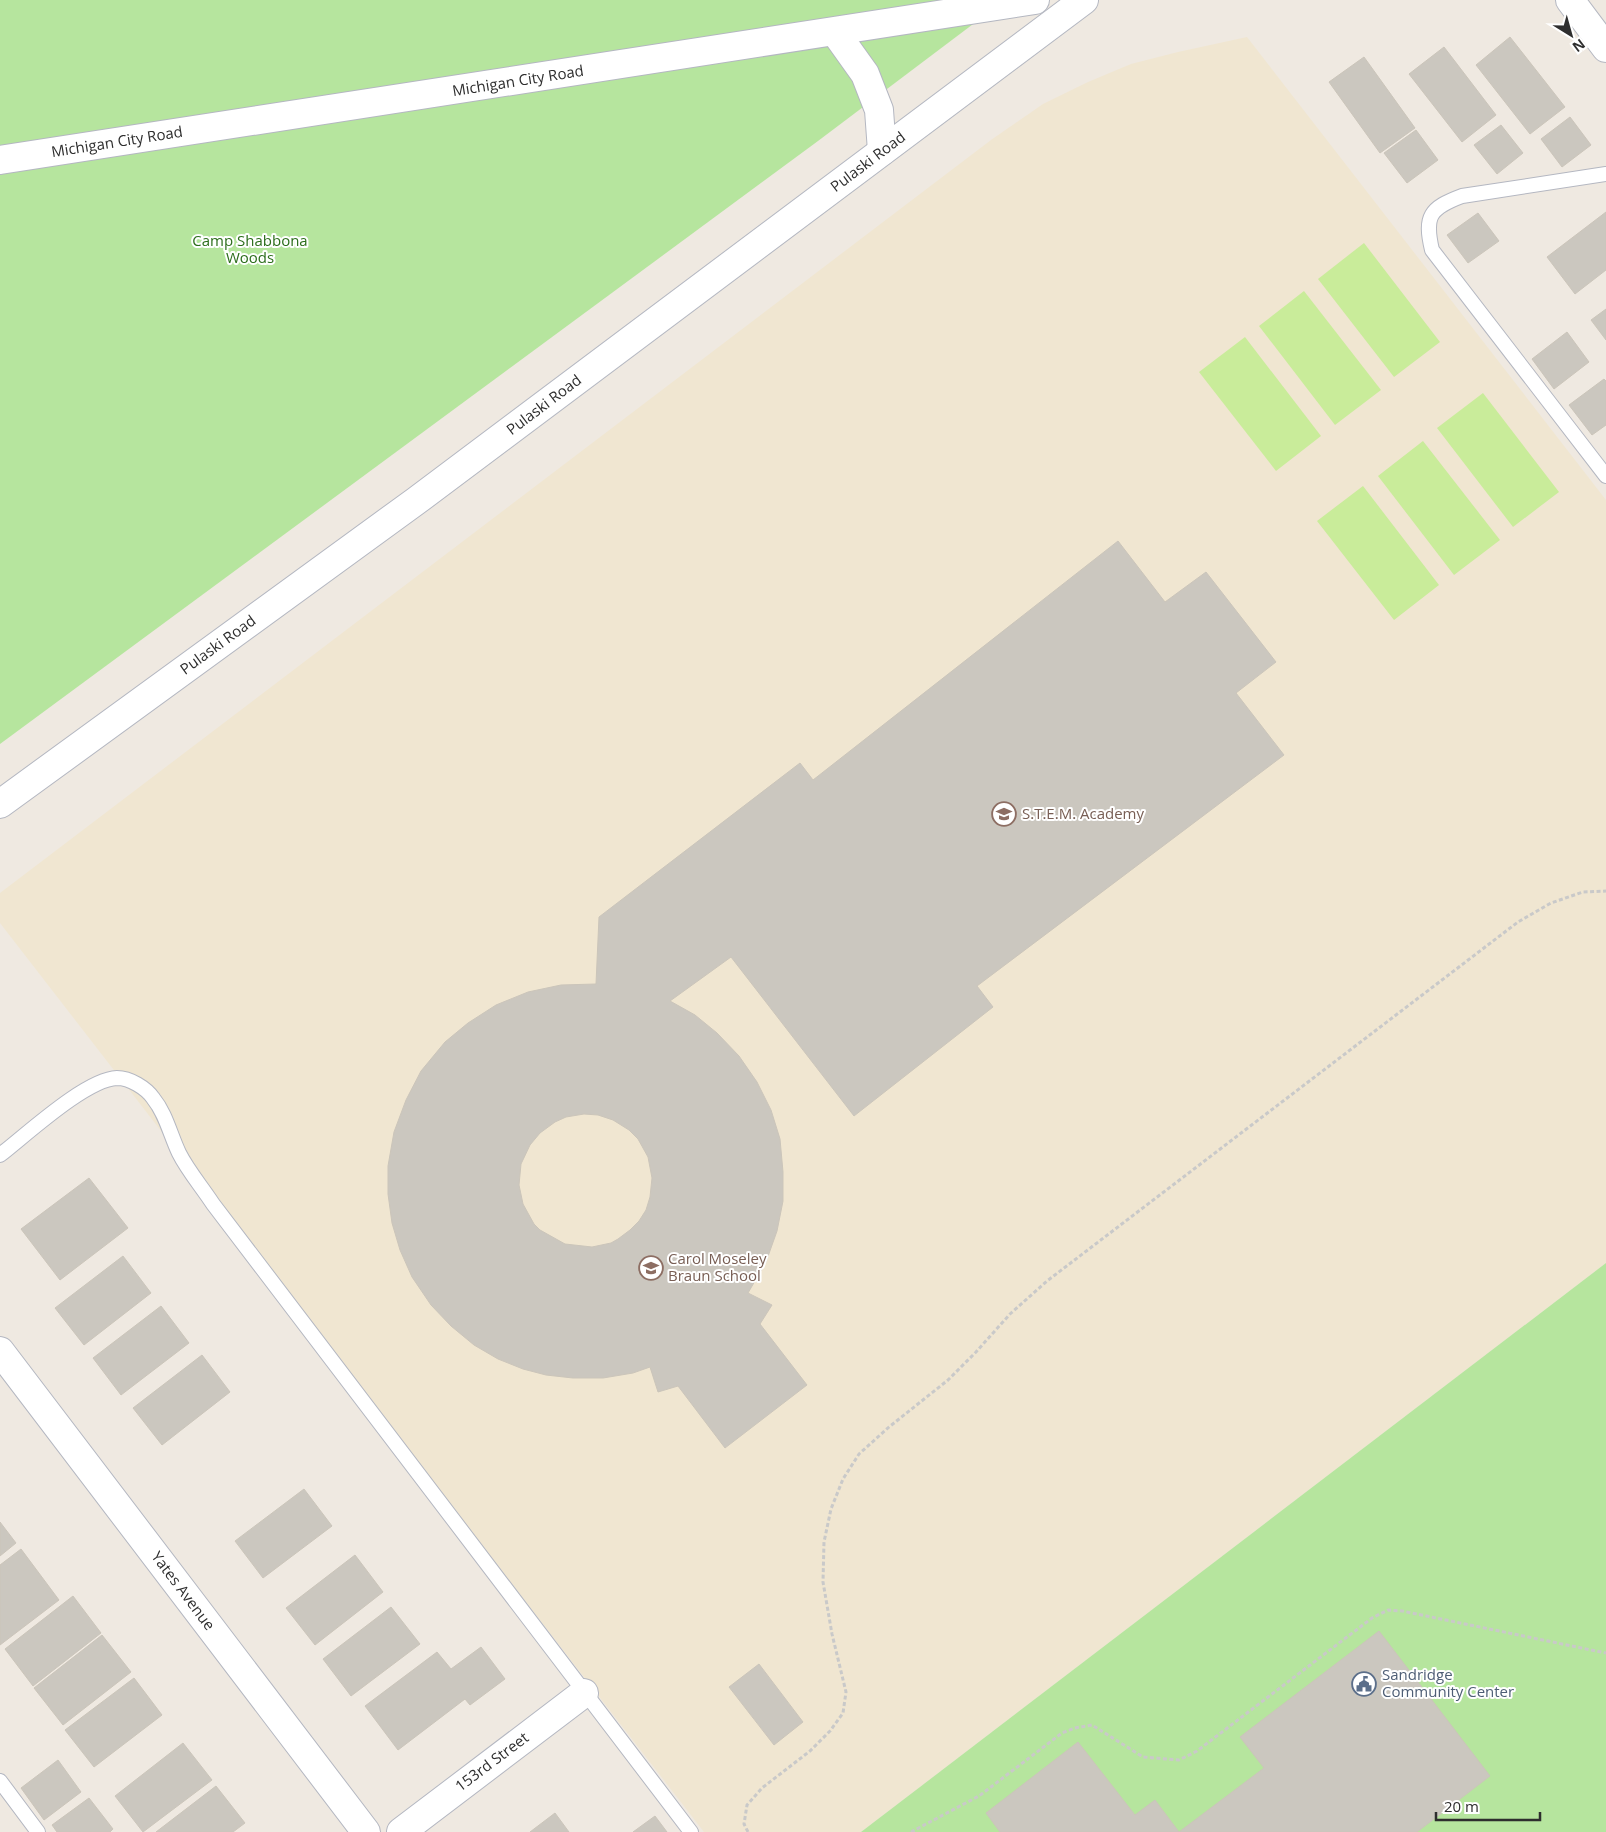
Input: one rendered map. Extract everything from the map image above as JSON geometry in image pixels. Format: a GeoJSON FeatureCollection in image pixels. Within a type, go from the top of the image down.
{"type":"FeatureCollection","features":[{"type":"Feature","properties":{"kind":"street","name":"Michigan City Road"},"geometry":{"type":"LineString","coordinates":[[0,160],[1035,0]]}},
{"type":"Feature","properties":{"kind":"street","name":"Pulaski Road"},"geometry":{"type":"LineString","coordinates":[[0,804],[416,501],[1084,0]]}},
{"type":"Feature","properties":{"kind":"street"},"geometry":{"type":"LineString","coordinates":[[1570,0],[1606,48]]}},
{"type":"Feature","properties":{"kind":"street"},"geometry":{"type":"LineString","coordinates":[[835,32],[865,74],[879,110],[882,151]]}},
{"type":"Feature","properties":{"kind":"street","name":"Yates Avenue"},"geometry":{"type":"LineString","coordinates":[[0,1351],[366,1832]]}},
{"type":"Feature","properties":{"kind":"street","name":"153rd Street"},"geometry":{"type":"LineString","coordinates":[[401,1832],[584,1693]]}},
{"type":"Feature","properties":{"kind":"lane"},"geometry":{"type":"LineString","coordinates":[[1606,174],[1462,196],[1441,204],[1429,219],[1428,232],[1432,250],[1606,476]]}},
{"type":"Feature","properties":{"kind":"lane"},"geometry":{"type":"LineString","coordinates":[[0,1154],[74,1096],[100,1082],[118,1078],[135,1083],[152,1096],[161,1110],[180,1154],[213,1204],[584,1693],[692,1832]]}},
{"type":"Feature","properties":{"kind":"lane"},"geometry":{"type":"LineString","coordinates":[[0,1781],[38,1832]]}},
{"type":"Feature","properties":{"kind":"path"},"geometry":{"type":"LineString","coordinates":[[748,1832],[744,1824],[747,1804],[762,1788],[810,1751],[830,1731],[843,1713],[846,1692],[832,1634],[823,1582],[824,1542],[831,1509],[840,1486],[859,1454],[888,1427],[948,1380],[1010,1314],[1047,1281],[1518,922],[1551,903],[1575,894],[1606,891]]}},
{"type":"Feature","properties":{"kind":"path"},"geometry":{"type":"LineString","coordinates":[[911,1832],[979,1796],[1062,1733],[1075,1728],[1092,1725],[1143,1757],[1179,1760],[1188,1756],[1372,1618],[1388,1610],[1402,1611],[1606,1653]]}},
{"type":"Feature","properties":{"kind":"shaded area"},"geometry":{"type":"Polygon","coordinates":[[[1247,37],[1606,500],[1606,1263],[861,1832],[704,1832],[0,923],[0,893],[991,140],[1043,104],[1131,64],[1247,37]]]}},
{"type":"Feature","properties":{"kind":"green space","name":"Camp Shabbona Woods"},"geometry":{"type":"Polygon","coordinates":[[[0,0],[1005,0],[818,141],[0,744],[0,0]]]}},
{"type":"Feature","properties":{"kind":"green space"},"geometry":{"type":"Polygon","coordinates":[[[1364,243],[1440,342],[1394,377],[1318,279],[1364,243]]]}},
{"type":"Feature","properties":{"kind":"green space"},"geometry":{"type":"Polygon","coordinates":[[[1304,291],[1381,390],[1335,425],[1259,326],[1304,291]]]}},
{"type":"Feature","properties":{"kind":"green space"},"geometry":{"type":"Polygon","coordinates":[[[1245,337],[1321,436],[1276,471],[1199,372],[1245,337]]]}},
{"type":"Feature","properties":{"kind":"green space"},"geometry":{"type":"Polygon","coordinates":[[[1483,393],[1559,492],[1513,527],[1437,428],[1483,393]]]}},
{"type":"Feature","properties":{"kind":"green space"},"geometry":{"type":"Polygon","coordinates":[[[1423,441],[1500,540],[1454,575],[1378,476],[1423,441]]]}},
{"type":"Feature","properties":{"kind":"green space"},"geometry":{"type":"Polygon","coordinates":[[[1363,486],[1439,585],[1394,620],[1317,521],[1363,486]]]}},
{"type":"Feature","properties":{"kind":"green space"},"geometry":{"type":"Polygon","coordinates":[[[1606,1263],[1606,1832],[861,1832],[1606,1263]]]}},
{"type":"Feature","properties":{"kind":"building"},"geometry":{"type":"Polygon","coordinates":[[[1510,37],[1565,107],[1530,134],[1476,65],[1510,37]]]}},
{"type":"Feature","properties":{"kind":"building"},"geometry":{"type":"Polygon","coordinates":[[[1444,47],[1496,115],[1462,142],[1409,74],[1444,47]]]}},
{"type":"Feature","properties":{"kind":"building"},"geometry":{"type":"Polygon","coordinates":[[[1364,57],[1415,128],[1380,153],[1329,82],[1364,57]]]}},
{"type":"Feature","properties":{"kind":"building"},"geometry":{"type":"Polygon","coordinates":[[[1570,117],[1591,145],[1562,167],[1541,139],[1570,117]]]}},
{"type":"Feature","properties":{"kind":"building"},"geometry":{"type":"Polygon","coordinates":[[[1501,125],[1523,153],[1497,174],[1474,145],[1501,125]]]}},
{"type":"Feature","properties":{"kind":"building"},"geometry":{"type":"Polygon","coordinates":[[[1416,130],[1438,160],[1407,183],[1384,153],[1416,130]]]}},
{"type":"Feature","properties":{"kind":"building"},"geometry":{"type":"Polygon","coordinates":[[[1606,212],[1606,270],[1575,294],[1547,257],[1606,212]]]}},
{"type":"Feature","properties":{"kind":"building"},"geometry":{"type":"Polygon","coordinates":[[[1478,213],[1499,241],[1468,263],[1447,235],[1478,213]]]}},
{"type":"Feature","properties":{"kind":"building"},"geometry":{"type":"Polygon","coordinates":[[[1606,309],[1606,340],[1591,320],[1606,309]]]}},
{"type":"Feature","properties":{"kind":"building"},"geometry":{"type":"Polygon","coordinates":[[[1567,332],[1589,362],[1554,389],[1532,359],[1567,332]]]}},
{"type":"Feature","properties":{"kind":"building"},"geometry":{"type":"Polygon","coordinates":[[[1604,379],[1606,381],[1606,425],[1592,435],[1569,405],[1604,379]]]}},
{"type":"Feature","properties":{"kind":"building"},"geometry":{"type":"Polygon","coordinates":[[[1118,541],[1165,602],[1206,572],[1276,662],[1236,693],[1284,755],[977,986],[993,1007],[854,1116],[731,957],[670,1001],[695,1015],[717,1033],[739,1056],[757,1082],[771,1110],[780,1139],[783,1201],[777,1231],[766,1262],[748,1293],[772,1305],[760,1324],[807,1385],[725,1448],[678,1386],[658,1392],[650,1367],[633,1373],[603,1378],[573,1378],[546,1375],[523,1369],[498,1359],[474,1345],[451,1326],[431,1305],[412,1277],[400,1250],[392,1223],[388,1194],[388,1166],[394,1132],[406,1100],[421,1071],[445,1042],[468,1023],[496,1005],[528,992],[561,985],[596,984],[599,917],[800,763],[813,780],[1118,541]],[[584,1114],[566,1117],[555,1122],[540,1133],[530,1145],[521,1164],[519,1185],[523,1204],[534,1224],[540,1230],[565,1244],[592,1247],[611,1243],[630,1230],[639,1221],[646,1210],[650,1197],[652,1178],[648,1157],[638,1139],[629,1130],[613,1120],[598,1115],[584,1114]]]}},
{"type":"Feature","properties":{"kind":"building"},"geometry":{"type":"Polygon","coordinates":[[[89,1178],[128,1228],[60,1280],[21,1229],[89,1178]]]}},
{"type":"Feature","properties":{"kind":"building"},"geometry":{"type":"Polygon","coordinates":[[[123,1256],[151,1293],[84,1345],[55,1308],[123,1256]]]}},
{"type":"Feature","properties":{"kind":"building"},"geometry":{"type":"Polygon","coordinates":[[[161,1306],[189,1343],[121,1395],[93,1358],[161,1306]]]}},
{"type":"Feature","properties":{"kind":"building"},"geometry":{"type":"Polygon","coordinates":[[[202,1355],[230,1392],[162,1445],[133,1408],[202,1355]]]}},
{"type":"Feature","properties":{"kind":"building"},"geometry":{"type":"Polygon","coordinates":[[[304,1489],[332,1526],[263,1578],[235,1541],[304,1489]]]}},
{"type":"Feature","properties":{"kind":"building"},"geometry":{"type":"Polygon","coordinates":[[[0,1522],[16,1543],[0,1556],[0,1522]]]}},
{"type":"Feature","properties":{"kind":"building"},"geometry":{"type":"Polygon","coordinates":[[[21,1549],[59,1600],[0,1645],[0,1565],[21,1549]]]}},
{"type":"Feature","properties":{"kind":"building"},"geometry":{"type":"Polygon","coordinates":[[[355,1555],[383,1592],[315,1645],[286,1608],[355,1555]]]}},
{"type":"Feature","properties":{"kind":"building"},"geometry":{"type":"Polygon","coordinates":[[[73,1596],[101,1633],[33,1686],[5,1649],[73,1596]]]}},
{"type":"Feature","properties":{"kind":"building"},"geometry":{"type":"Polygon","coordinates":[[[391,1607],[420,1644],[351,1696],[323,1659],[391,1607]]]}},
{"type":"Feature","properties":{"kind":"building","name":"Sandridge Community Center"},"geometry":{"type":"Polygon","coordinates":[[[1379,1631],[1490,1776],[1417,1832],[1179,1832],[1264,1768],[1240,1737],[1379,1631]]]}},
{"type":"Feature","properties":{"kind":"building"},"geometry":{"type":"Polygon","coordinates":[[[102,1635],[131,1672],[63,1725],[34,1688],[102,1635]]]}},
{"type":"Feature","properties":{"kind":"building"},"geometry":{"type":"Polygon","coordinates":[[[481,1647],[505,1679],[470,1705],[465,1699],[398,1750],[365,1706],[437,1652],[451,1669],[481,1647]]]}},
{"type":"Feature","properties":{"kind":"building"},"geometry":{"type":"Polygon","coordinates":[[[759,1664],[803,1722],[774,1745],[729,1687],[759,1664]]]}},
{"type":"Feature","properties":{"kind":"building"},"geometry":{"type":"Polygon","coordinates":[[[134,1678],[162,1715],[94,1767],[65,1730],[134,1678]]]}},
{"type":"Feature","properties":{"kind":"building"},"geometry":{"type":"Polygon","coordinates":[[[1078,1742],[1135,1815],[1155,1800],[1179,1832],[1000,1832],[986,1813],[1078,1742]]]}},
{"type":"Feature","properties":{"kind":"building"},"geometry":{"type":"Polygon","coordinates":[[[183,1743],[212,1780],[143,1832],[115,1796],[183,1743]]]}},
{"type":"Feature","properties":{"kind":"building"},"geometry":{"type":"Polygon","coordinates":[[[58,1760],[81,1792],[44,1820],[21,1788],[58,1760]]]}},
{"type":"Feature","properties":{"kind":"building"},"geometry":{"type":"Polygon","coordinates":[[[216,1786],[245,1823],[233,1832],[156,1832],[216,1786]]]}},
{"type":"Feature","properties":{"kind":"building"},"geometry":{"type":"Polygon","coordinates":[[[89,1798],[113,1829],[110,1832],[57,1832],[52,1825],[89,1798]]]}},
{"type":"Feature","properties":{"kind":"building"},"geometry":{"type":"Polygon","coordinates":[[[555,1813],[569,1832],[530,1832],[555,1813]]]}},
{"type":"Feature","properties":{"kind":"building"},"geometry":{"type":"Polygon","coordinates":[[[655,1816],[667,1832],[633,1832],[655,1816]]]}},
{"type":"Feature","properties":{"kind":"place","name":"S.T.E.M. Academy"},"geometry":{"type":"Point","coordinates":[1004,814]}},
{"type":"Feature","properties":{"kind":"place","name":"Carol Moseley Braun School"},"geometry":{"type":"Point","coordinates":[651,1268]}},
{"type":"Feature","properties":{"kind":"place","name":"Sandridge Community Center"},"geometry":{"type":"Point","coordinates":[1364,1684]}}]}
